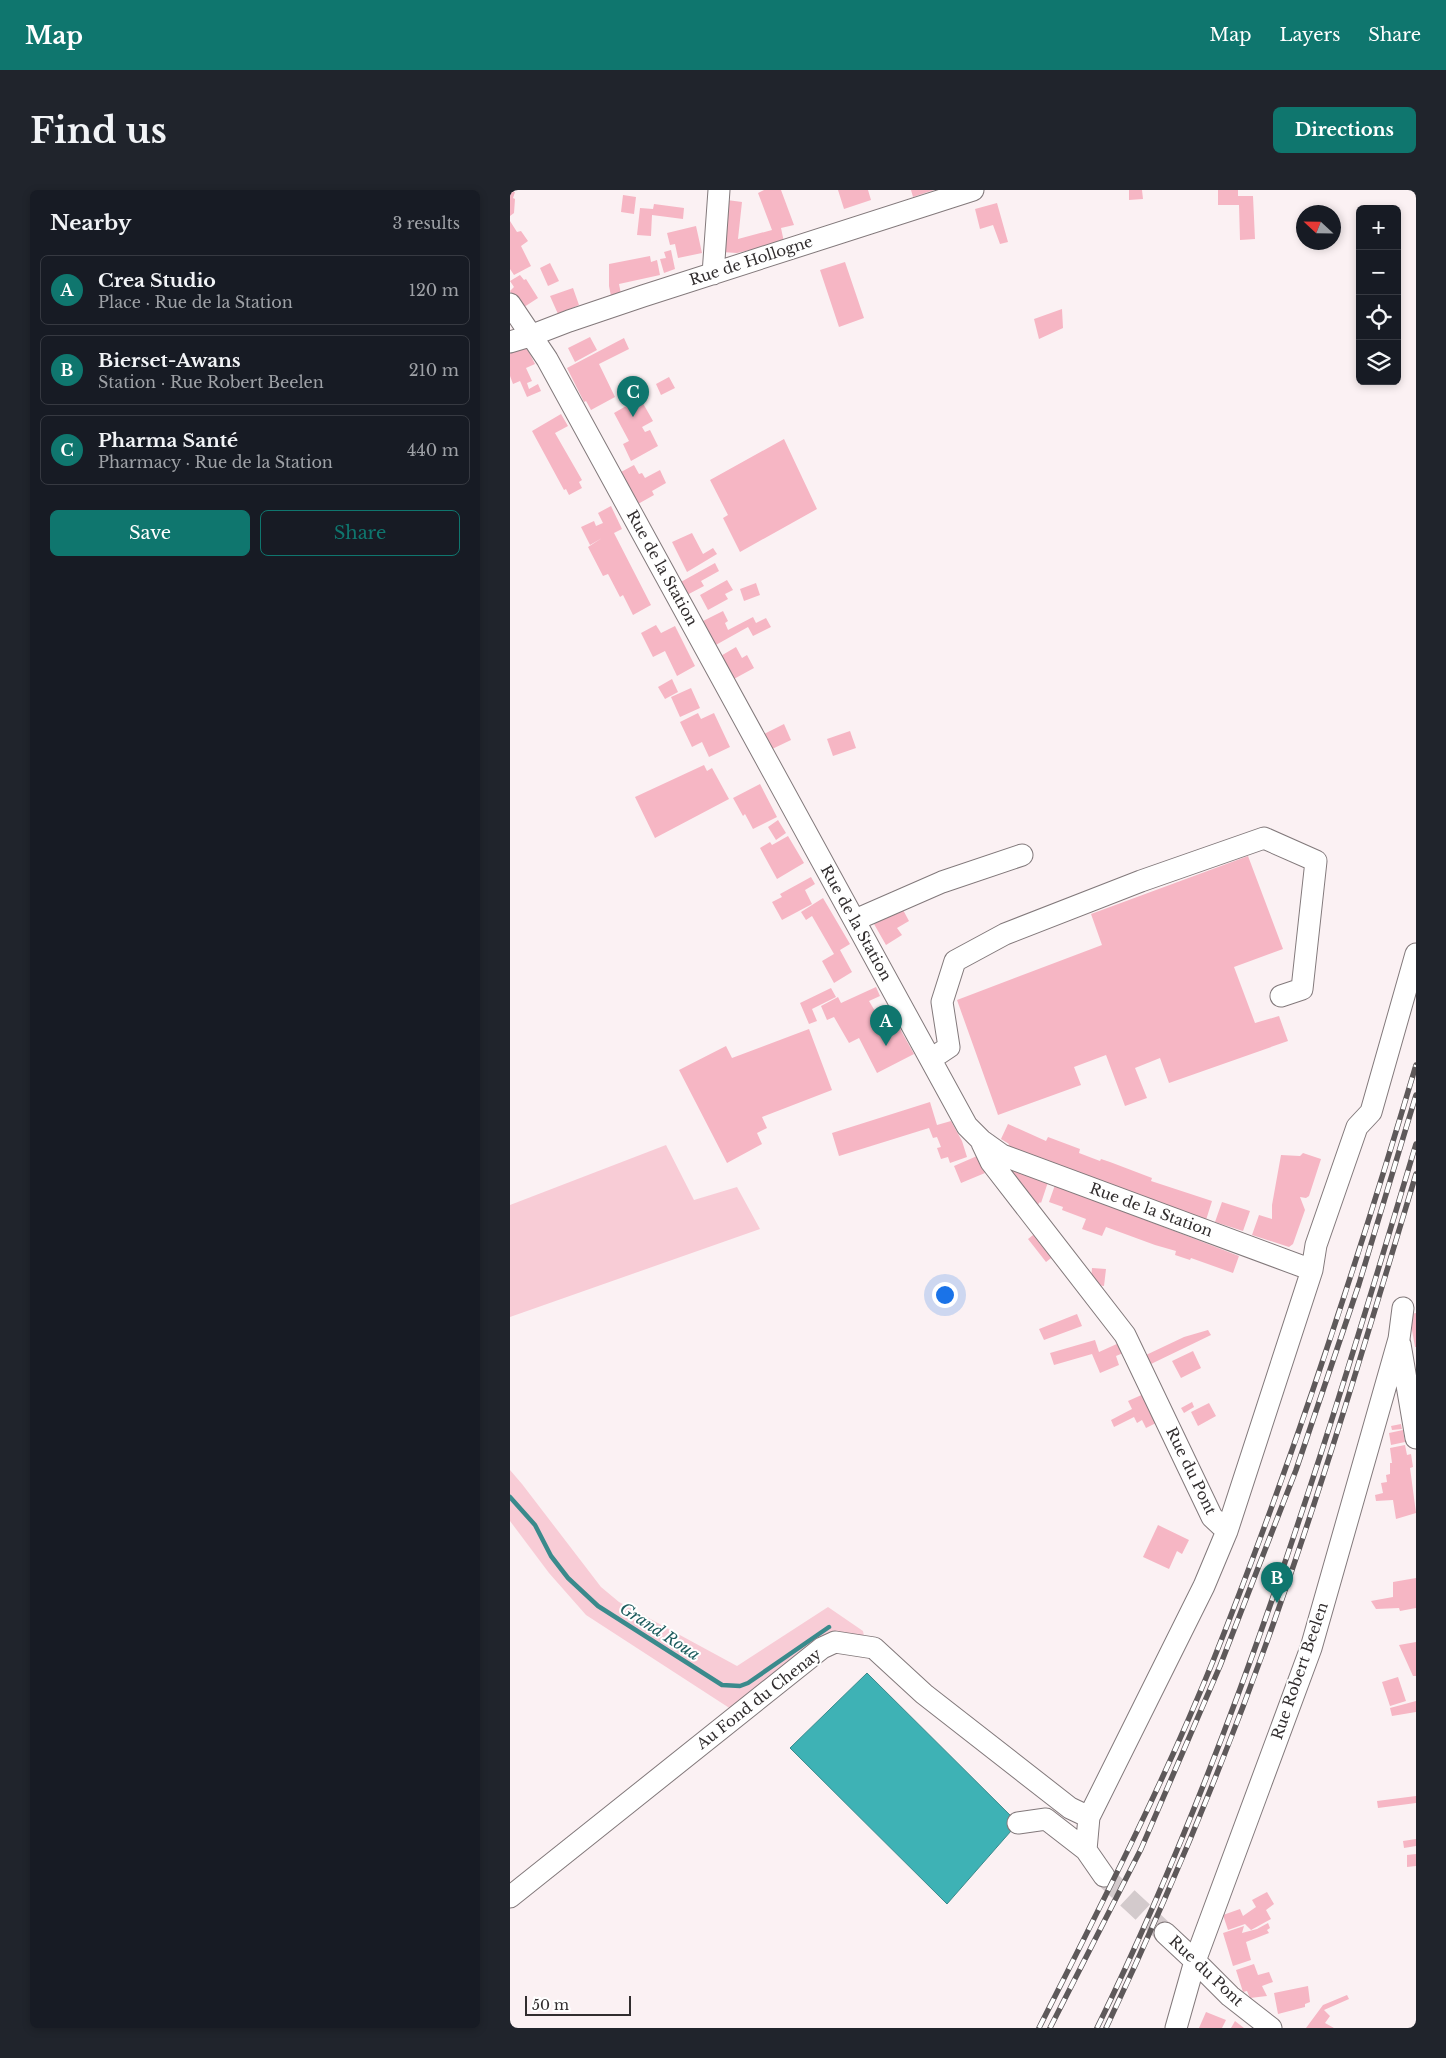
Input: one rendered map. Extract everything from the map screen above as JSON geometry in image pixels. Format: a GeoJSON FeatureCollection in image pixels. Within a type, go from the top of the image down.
{"type":"FeatureCollection","features":[{"type":"Feature","properties":{"kind":"street"},"geometry":{"type":"LineString","coordinates":[[713,274],[719,190]]}},
{"type":"Feature","properties":{"kind":"street","name":"Rue de Hollogne"},"geometry":{"type":"LineString","coordinates":[[510,342],[569,321],[973,190]]}},
{"type":"Feature","properties":{"kind":"street","name":"Rue de la Station"},"geometry":{"type":"LineString","coordinates":[[510,304],[530,336],[547,358],[967,1126],[981,1140],[1002,1155],[1312,1270]]}},
{"type":"Feature","properties":{"kind":"street"},"geometry":{"type":"LineString","coordinates":[[931,1059],[949,1047],[942,1002],[954,961],[1005,934],[1142,881],[1264,838],[1316,861],[1302,989],[1281,996]]}},
{"type":"Feature","properties":{"kind":"street"},"geometry":{"type":"LineString","coordinates":[[854,920],[942,882],[1022,855]]}},
{"type":"Feature","properties":{"kind":"street"},"geometry":{"type":"LineString","coordinates":[[1086,1850],[1089,1817],[1204,1586],[1227,1532],[1312,1270],[1316,1245],[1357,1127],[1371,1112],[1416,954]]}},
{"type":"Feature","properties":{"kind":"street","name":"Rue du Pont"},"geometry":{"type":"LineString","coordinates":[[981,1140],[991,1162],[1125,1335],[1212,1517],[1227,1532]]}},
{"type":"Feature","properties":{"kind":"street","name":"Rue Robert Beelen"},"geometry":{"type":"LineString","coordinates":[[1176,2028],[1195,1961],[1311,1648],[1399,1339],[1403,1308]]}},
{"type":"Feature","properties":{"kind":"street"},"geometry":{"type":"LineString","coordinates":[[1399,1339],[1416,1438]]}},
{"type":"Feature","properties":{"kind":"street","name":"Au Fond du Chenay"},"geometry":{"type":"LineString","coordinates":[[510,1897],[822,1648],[836,1642],[874,1648],[924,1694],[1070,1808],[1089,1817]]}},
{"type":"Feature","properties":{"kind":"street"},"geometry":{"type":"LineString","coordinates":[[1018,1823],[1046,1819],[1086,1850],[1104,1876]]}},
{"type":"Feature","properties":{"kind":"street","name":"Rue du Pont"},"geometry":{"type":"LineString","coordinates":[[1165,1933],[1230,1996],[1271,2028]]}},
{"type":"Feature","properties":{"kind":"shaded area"},"geometry":{"type":"Polygon","coordinates":[[[666,1145],[694,1200],[737,1187],[760,1229],[510,1317],[510,1205],[666,1145]]]}},
{"type":"Feature","properties":{"kind":"shaded area"},"geometry":{"type":"Polygon","coordinates":[[[510,1470],[601,1587],[619,1602],[737,1666],[828,1607],[863,1631],[864,1636],[835,1632],[734,1711],[586,1615],[549,1573],[510,1521],[510,1470]]]}},
{"type":"Feature","properties":{"kind":"water"},"geometry":{"type":"Polygon","coordinates":[[[867,1673],[1018,1823],[947,1904],[790,1748],[867,1673]]]}},
{"type":"Feature","properties":{"kind":"building"},"geometry":{"type":"Polygon","coordinates":[[[764,190],[781,190],[794,225],[781,228],[784,242],[737,253],[722,252],[727,200],[742,202],[738,239],[772,230],[758,193],[764,190]]]}},
{"type":"Feature","properties":{"kind":"building"},"geometry":{"type":"Polygon","coordinates":[[[838,190],[868,190],[871,200],[844,209],[838,190]]]}},
{"type":"Feature","properties":{"kind":"building"},"geometry":{"type":"Polygon","coordinates":[[[911,190],[934,190],[913,197],[911,190]]]}},
{"type":"Feature","properties":{"kind":"building"},"geometry":{"type":"Polygon","coordinates":[[[1129,190],[1142,190],[1143,199],[1129,200],[1129,190]]]}},
{"type":"Feature","properties":{"kind":"building"},"geometry":{"type":"Polygon","coordinates":[[[1218,190],[1238,190],[1238,196],[1253,196],[1255,239],[1240,240],[1239,205],[1218,205],[1218,190]]]}},
{"type":"Feature","properties":{"kind":"building"},"geometry":{"type":"Polygon","coordinates":[[[510,192],[515,192],[513,198],[515,199],[514,213],[510,216],[510,192]]]}},
{"type":"Feature","properties":{"kind":"building"},"geometry":{"type":"Polygon","coordinates":[[[623,195],[636,197],[634,214],[621,212],[623,195]]]}},
{"type":"Feature","properties":{"kind":"building"},"geometry":{"type":"Polygon","coordinates":[[[997,203],[1008,242],[1000,244],[993,225],[980,229],[975,209],[997,203]]]}},
{"type":"Feature","properties":{"kind":"building"},"geometry":{"type":"Polygon","coordinates":[[[654,204],[684,208],[683,219],[652,215],[651,236],[637,235],[640,208],[653,209],[654,204]]]}},
{"type":"Feature","properties":{"kind":"building"},"geometry":{"type":"Polygon","coordinates":[[[510,221],[517,232],[521,231],[528,241],[521,246],[531,266],[514,275],[510,269],[510,221]]]}},
{"type":"Feature","properties":{"kind":"building"},"geometry":{"type":"Polygon","coordinates":[[[696,226],[702,253],[678,258],[675,244],[670,245],[667,233],[696,226]]]}},
{"type":"Feature","properties":{"kind":"building"},"geometry":{"type":"Polygon","coordinates":[[[671,250],[675,269],[664,273],[660,259],[666,258],[664,252],[671,250]]]}},
{"type":"Feature","properties":{"kind":"building"},"geometry":{"type":"Polygon","coordinates":[[[650,256],[651,262],[657,260],[660,275],[619,284],[621,294],[611,296],[609,264],[650,256]]]}},
{"type":"Feature","properties":{"kind":"building"},"geometry":{"type":"Polygon","coordinates":[[[845,262],[864,318],[839,327],[820,270],[845,262]]]}},
{"type":"Feature","properties":{"kind":"building"},"geometry":{"type":"Polygon","coordinates":[[[550,263],[559,281],[548,286],[540,268],[550,263]]]}},
{"type":"Feature","properties":{"kind":"building"},"geometry":{"type":"Polygon","coordinates":[[[520,275],[524,280],[526,279],[538,298],[521,309],[510,291],[514,287],[510,281],[520,275]]]}},
{"type":"Feature","properties":{"kind":"building"},"geometry":{"type":"Polygon","coordinates":[[[573,288],[579,305],[558,314],[550,296],[573,288]]]}},
{"type":"Feature","properties":{"kind":"building"},"geometry":{"type":"Polygon","coordinates":[[[1062,309],[1063,328],[1039,339],[1034,319],[1062,309]]]}},
{"type":"Feature","properties":{"kind":"building"},"geometry":{"type":"Polygon","coordinates":[[[590,337],[597,350],[575,362],[568,348],[590,337]]]}},
{"type":"Feature","properties":{"kind":"building"},"geometry":{"type":"Polygon","coordinates":[[[624,338],[629,349],[599,364],[615,397],[591,410],[586,401],[584,402],[567,368],[624,338]]]}},
{"type":"Feature","properties":{"kind":"building"},"geometry":{"type":"Polygon","coordinates":[[[523,348],[528,350],[535,364],[526,368],[532,381],[527,383],[529,389],[538,384],[541,391],[527,397],[520,381],[513,384],[510,376],[510,353],[523,348]]]}},
{"type":"Feature","properties":{"kind":"building"},"geometry":{"type":"Polygon","coordinates":[[[669,377],[675,388],[661,395],[656,384],[669,377]]]}},
{"type":"Feature","properties":{"kind":"building"},"geometry":{"type":"Polygon","coordinates":[[[641,378],[646,387],[634,394],[628,385],[641,378]]]}},
{"type":"Feature","properties":{"kind":"building"},"geometry":{"type":"Polygon","coordinates":[[[640,398],[653,421],[642,427],[645,432],[650,430],[658,446],[631,461],[623,444],[629,441],[614,413],[640,398]]]}},
{"type":"Feature","properties":{"kind":"building"},"geometry":{"type":"Polygon","coordinates":[[[561,414],[568,426],[555,433],[582,480],[579,482],[582,488],[569,495],[566,489],[564,490],[532,431],[561,414]]]}},
{"type":"Feature","properties":{"kind":"building"},"geometry":{"type":"Polygon","coordinates":[[[784,439],[817,509],[740,552],[723,518],[728,515],[710,480],[784,439]]]}},
{"type":"Feature","properties":{"kind":"building"},"geometry":{"type":"Polygon","coordinates":[[[634,465],[639,474],[642,473],[645,478],[660,470],[666,483],[652,491],[654,495],[638,504],[621,472],[634,465]]]}},
{"type":"Feature","properties":{"kind":"building"},"geometry":{"type":"Polygon","coordinates":[[[611,506],[622,529],[614,533],[651,605],[633,615],[623,595],[620,597],[608,574],[603,576],[588,547],[602,538],[590,545],[581,527],[594,521],[596,526],[603,523],[598,513],[611,506]]]}},
{"type":"Feature","properties":{"kind":"building"},"geometry":{"type":"Polygon","coordinates":[[[692,533],[703,554],[713,548],[717,554],[687,572],[672,542],[692,533]]]}},
{"type":"Feature","properties":{"kind":"building"},"geometry":{"type":"Polygon","coordinates":[[[715,563],[719,571],[701,581],[704,586],[685,596],[679,583],[715,563]]]}},
{"type":"Feature","properties":{"kind":"building"},"geometry":{"type":"Polygon","coordinates":[[[727,580],[733,590],[725,594],[728,599],[708,610],[700,595],[727,580]]]}},
{"type":"Feature","properties":{"kind":"building"},"geometry":{"type":"Polygon","coordinates":[[[756,583],[760,595],[744,601],[740,589],[756,583]]]}},
{"type":"Feature","properties":{"kind":"building"},"geometry":{"type":"Polygon","coordinates":[[[723,611],[728,621],[725,623],[728,630],[753,617],[756,623],[766,618],[771,627],[753,636],[748,627],[714,646],[701,622],[723,611]]]}},
{"type":"Feature","properties":{"kind":"building"},"geometry":{"type":"Polygon","coordinates":[[[656,625],[661,633],[675,626],[695,666],[677,676],[665,651],[653,657],[641,633],[656,625]]]}},
{"type":"Feature","properties":{"kind":"building"},"geometry":{"type":"Polygon","coordinates":[[[736,647],[742,658],[747,655],[754,668],[732,680],[719,657],[736,647]]]}},
{"type":"Feature","properties":{"kind":"building"},"geometry":{"type":"Polygon","coordinates":[[[672,679],[678,692],[665,699],[658,687],[672,679]]]}},
{"type":"Feature","properties":{"kind":"building"},"geometry":{"type":"Polygon","coordinates":[[[691,688],[700,708],[680,717],[671,697],[691,688]]]}},
{"type":"Feature","properties":{"kind":"building"},"geometry":{"type":"Polygon","coordinates":[[[698,713],[701,719],[714,713],[730,747],[709,757],[702,742],[692,747],[680,722],[698,713]]]}},
{"type":"Feature","properties":{"kind":"building"},"geometry":{"type":"Polygon","coordinates":[[[784,724],[791,740],[770,750],[762,735],[784,724]]]}},
{"type":"Feature","properties":{"kind":"building"},"geometry":{"type":"Polygon","coordinates":[[[850,731],[856,748],[833,756],[827,739],[850,731]]]}},
{"type":"Feature","properties":{"kind":"building"},"geometry":{"type":"Polygon","coordinates":[[[704,765],[707,771],[712,768],[729,799],[655,838],[635,797],[704,765]]]}},
{"type":"Feature","properties":{"kind":"building"},"geometry":{"type":"Polygon","coordinates":[[[760,784],[777,817],[753,829],[733,798],[760,784]]]}},
{"type":"Feature","properties":{"kind":"building"},"geometry":{"type":"Polygon","coordinates":[[[778,820],[786,833],[776,840],[768,827],[778,820]]]}},
{"type":"Feature","properties":{"kind":"building"},"geometry":{"type":"Polygon","coordinates":[[[788,836],[804,863],[777,879],[760,848],[770,842],[772,845],[788,836]]]}},
{"type":"Feature","properties":{"kind":"building"},"geometry":{"type":"Polygon","coordinates":[[[1248,856],[1283,949],[1234,967],[1255,1023],[1279,1016],[1288,1041],[1169,1083],[1160,1058],[1135,1068],[1147,1098],[1125,1106],[1106,1055],[1074,1067],[1081,1085],[998,1115],[957,1000],[1102,945],[1091,914],[1248,856]]]}},
{"type":"Feature","properties":{"kind":"building"},"geometry":{"type":"Polygon","coordinates":[[[811,877],[815,884],[805,890],[812,904],[782,920],[772,902],[782,897],[780,894],[811,877]]]}},
{"type":"Feature","properties":{"kind":"building"},"geometry":{"type":"Polygon","coordinates":[[[823,898],[850,944],[840,950],[852,972],[834,983],[822,961],[834,954],[812,916],[806,920],[801,912],[823,898]]]}},
{"type":"Feature","properties":{"kind":"building"},"geometry":{"type":"Polygon","coordinates":[[[902,908],[909,921],[897,928],[902,935],[886,945],[874,924],[902,908]]]}},
{"type":"Feature","properties":{"kind":"building"},"geometry":{"type":"Polygon","coordinates":[[[876,987],[880,996],[869,1001],[884,1026],[895,1020],[914,1054],[877,1073],[859,1038],[849,1043],[834,1017],[827,1020],[821,1006],[838,997],[841,1003],[876,987]]]}},
{"type":"Feature","properties":{"kind":"building"},"geometry":{"type":"Polygon","coordinates":[[[831,988],[836,997],[812,1009],[817,1021],[809,1024],[800,1003],[831,988]]]}},
{"type":"Feature","properties":{"kind":"building"},"geometry":{"type":"Polygon","coordinates":[[[809,1029],[832,1090],[762,1117],[767,1128],[757,1133],[762,1144],[727,1163],[679,1070],[726,1046],[732,1058],[809,1029]]]}},
{"type":"Feature","properties":{"kind":"building"},"geometry":{"type":"Polygon","coordinates":[[[930,1102],[937,1125],[951,1121],[962,1141],[967,1157],[950,1163],[948,1157],[941,1159],[937,1148],[941,1147],[937,1137],[933,1138],[929,1128],[839,1156],[832,1133],[930,1102]]]}},
{"type":"Feature","properties":{"kind":"building"},"geometry":{"type":"Polygon","coordinates":[[[1008,1124],[1046,1141],[1048,1137],[1080,1149],[1079,1153],[1100,1161],[1101,1159],[1110,1162],[1152,1178],[1151,1181],[1212,1201],[1206,1220],[1027,1155],[1008,1146],[1009,1144],[1001,1139],[1008,1124]]]}},
{"type":"Feature","properties":{"kind":"building"},"geometry":{"type":"Polygon","coordinates":[[[1303,1153],[1321,1159],[1309,1196],[1306,1198],[1300,1197],[1305,1210],[1293,1244],[1289,1247],[1252,1235],[1259,1215],[1272,1219],[1272,1205],[1281,1155],[1300,1156],[1303,1153]]]}},
{"type":"Feature","properties":{"kind":"building"},"geometry":{"type":"Polygon","coordinates":[[[977,1156],[985,1173],[961,1183],[954,1166],[977,1156]]]}},
{"type":"Feature","properties":{"kind":"building"},"geometry":{"type":"Polygon","coordinates":[[[1014,1170],[1048,1182],[1041,1203],[1034,1209],[1007,1175],[1014,1170]]]}},
{"type":"Feature","properties":{"kind":"building"},"geometry":{"type":"Polygon","coordinates":[[[1055,1185],[1239,1256],[1233,1273],[1191,1258],[1190,1260],[1175,1255],[1176,1251],[1106,1227],[1102,1236],[1082,1229],[1086,1219],[1062,1210],[1063,1207],[1049,1202],[1055,1185]]]}},
{"type":"Feature","properties":{"kind":"building"},"geometry":{"type":"Polygon","coordinates":[[[1222,1202],[1250,1211],[1243,1231],[1215,1222],[1222,1202]]]}},
{"type":"Feature","properties":{"kind":"building"},"geometry":{"type":"Polygon","coordinates":[[[1037,1232],[1055,1255],[1046,1262],[1028,1239],[1037,1232]]]}},
{"type":"Feature","properties":{"kind":"building"},"geometry":{"type":"Polygon","coordinates":[[[1092,1268],[1106,1269],[1104,1286],[1097,1285],[1097,1280],[1091,1280],[1092,1268]]]}},
{"type":"Feature","properties":{"kind":"building"},"geometry":{"type":"Polygon","coordinates":[[[1416,1313],[1415,1347],[1410,1319],[1412,1318],[1411,1314],[1416,1313]]]}},
{"type":"Feature","properties":{"kind":"building"},"geometry":{"type":"Polygon","coordinates":[[[1077,1314],[1082,1326],[1044,1340],[1039,1329],[1077,1314]]]}},
{"type":"Feature","properties":{"kind":"building"},"geometry":{"type":"Polygon","coordinates":[[[1208,1330],[1211,1335],[1151,1364],[1146,1355],[1184,1337],[1208,1330]]]}},
{"type":"Feature","properties":{"kind":"building"},"geometry":{"type":"Polygon","coordinates":[[[1095,1340],[1099,1352],[1119,1343],[1123,1353],[1116,1356],[1119,1365],[1100,1373],[1092,1354],[1054,1365],[1050,1353],[1095,1340]]]}},
{"type":"Feature","properties":{"kind":"building"},"geometry":{"type":"Polygon","coordinates":[[[1193,1351],[1201,1368],[1181,1378],[1172,1361],[1193,1351]]]}},
{"type":"Feature","properties":{"kind":"building"},"geometry":{"type":"Polygon","coordinates":[[[1146,1393],[1160,1421],[1146,1428],[1142,1420],[1137,1423],[1134,1417],[1114,1427],[1111,1420],[1132,1409],[1128,1401],[1146,1393]]]}},
{"type":"Feature","properties":{"kind":"building"},"geometry":{"type":"Polygon","coordinates":[[[1192,1402],[1194,1407],[1184,1413],[1181,1408],[1192,1402]]]}},
{"type":"Feature","properties":{"kind":"building"},"geometry":{"type":"Polygon","coordinates":[[[1209,1403],[1216,1416],[1198,1426],[1191,1412],[1209,1403]]]}},
{"type":"Feature","properties":{"kind":"building"},"geometry":{"type":"Polygon","coordinates":[[[1401,1424],[1402,1429],[1392,1430],[1391,1426],[1401,1424]]]}},
{"type":"Feature","properties":{"kind":"building"},"geometry":{"type":"Polygon","coordinates":[[[1403,1430],[1405,1442],[1391,1445],[1389,1433],[1403,1430]]]}},
{"type":"Feature","properties":{"kind":"building"},"geometry":{"type":"Polygon","coordinates":[[[1405,1445],[1407,1455],[1411,1454],[1413,1467],[1410,1468],[1416,1513],[1396,1519],[1393,1500],[1376,1501],[1375,1495],[1383,1493],[1381,1483],[1387,1482],[1386,1475],[1390,1474],[1390,1463],[1392,1463],[1390,1448],[1405,1445]]]}},
{"type":"Feature","properties":{"kind":"building"},"geometry":{"type":"Polygon","coordinates":[[[1158,1525],[1189,1540],[1182,1554],[1177,1551],[1169,1569],[1143,1557],[1158,1525]]]}},
{"type":"Feature","properties":{"kind":"building"},"geometry":{"type":"Polygon","coordinates":[[[1416,1578],[1416,1608],[1400,1611],[1399,1608],[1376,1609],[1371,1601],[1393,1597],[1393,1582],[1416,1578]]]}},
{"type":"Feature","properties":{"kind":"building"},"geometry":{"type":"Polygon","coordinates":[[[1416,1642],[1416,1676],[1413,1676],[1399,1645],[1416,1642]]]}},
{"type":"Feature","properties":{"kind":"building"},"geometry":{"type":"Polygon","coordinates":[[[1398,1677],[1406,1701],[1390,1706],[1382,1682],[1398,1677]]]}},
{"type":"Feature","properties":{"kind":"building"},"geometry":{"type":"Polygon","coordinates":[[[1416,1701],[1416,1712],[1392,1716],[1390,1708],[1416,1701]]]}},
{"type":"Feature","properties":{"kind":"building"},"geometry":{"type":"Polygon","coordinates":[[[1416,1796],[1416,1803],[1378,1808],[1377,1801],[1416,1796]]]}},
{"type":"Feature","properties":{"kind":"building"},"geometry":{"type":"Polygon","coordinates":[[[1416,1839],[1416,1846],[1404,1848],[1403,1841],[1416,1839]]]}},
{"type":"Feature","properties":{"kind":"building"},"geometry":{"type":"Polygon","coordinates":[[[1416,1854],[1416,1866],[1407,1867],[1407,1855],[1416,1854]]]}},
{"type":"Feature","properties":{"kind":"building"},"geometry":{"type":"Polygon","coordinates":[[[1267,1892],[1274,1904],[1266,1910],[1271,1919],[1251,1930],[1245,1924],[1228,1930],[1223,1915],[1240,1909],[1243,1916],[1256,1907],[1252,1900],[1267,1892]]]}},
{"type":"Feature","properties":{"kind":"building"},"geometry":{"type":"Polygon","coordinates":[[[1268,1923],[1270,1928],[1267,1930],[1269,1933],[1246,1942],[1251,1960],[1233,1966],[1223,1933],[1244,1926],[1242,1933],[1257,1929],[1268,1923]]]}},
{"type":"Feature","properties":{"kind":"building"},"geometry":{"type":"Polygon","coordinates":[[[1254,1964],[1258,1975],[1269,1972],[1273,1982],[1262,1986],[1267,1996],[1250,1998],[1247,1991],[1243,1992],[1236,1970],[1254,1964]]]}},
{"type":"Feature","properties":{"kind":"building"},"geometry":{"type":"Polygon","coordinates":[[[1308,1986],[1310,2002],[1305,2004],[1305,2007],[1278,2014],[1274,1993],[1308,1986]]]}},
{"type":"Feature","properties":{"kind":"building"},"geometry":{"type":"Polygon","coordinates":[[[1347,1995],[1349,1999],[1324,2010],[1330,2016],[1325,2023],[1334,2028],[1306,2028],[1323,2005],[1347,1995]]]}},
{"type":"Feature","properties":{"kind":"building"},"geometry":{"type":"Polygon","coordinates":[[[1206,2012],[1226,2020],[1222,2028],[1199,2028],[1206,2012]]]}},
{"type":"Feature","properties":{"kind":"building"},"geometry":{"type":"Polygon","coordinates":[[[1235,2021],[1244,2028],[1231,2028],[1235,2021]]]}},
{"type":"Feature","properties":{"kind":"waterway","name":"Grand Roua"},"geometry":{"type":"LineString","coordinates":[[510,1497],[535,1525],[551,1556],[568,1578],[598,1606],[722,1685],[740,1686],[748,1683],[829,1627]]}},
{"type":"Feature","properties":{"kind":"tunnel"},"geometry":{"type":"LineString","coordinates":[[1104,1876],[1165,1933]]}},
{"type":"Feature","properties":{"kind":"railway"},"geometry":{"type":"LineString","coordinates":[[1039,2028],[1152,1801],[1213,1661],[1242,1588],[1296,1440],[1346,1291],[1416,1065]]}},
{"type":"Feature","properties":{"kind":"railway"},"geometry":{"type":"LineString","coordinates":[[1050,2028],[1141,1849],[1220,1666],[1296,1470],[1359,1284],[1416,1095]]}},
{"type":"Feature","properties":{"kind":"railway"},"geometry":{"type":"LineString","coordinates":[[1097,2028],[1147,1921],[1235,1703],[1312,1481],[1416,1144]]}},
{"type":"Feature","properties":{"kind":"railway"},"geometry":{"type":"LineString","coordinates":[[1106,2028],[1196,1826],[1256,1671],[1331,1453],[1416,1174]]}},
{"type":"Feature","properties":{"kind":"place","name":"Pharma Santé"},"geometry":{"type":"Point","coordinates":[633,417]}},
{"type":"Feature","properties":{"kind":"place","name":"Crea Studio"},"geometry":{"type":"Point","coordinates":[886,1046]}},
{"type":"Feature","properties":{"kind":"place","name":"Bierset-Awans"},"geometry":{"type":"Point","coordinates":[1277,1603]}}]}
